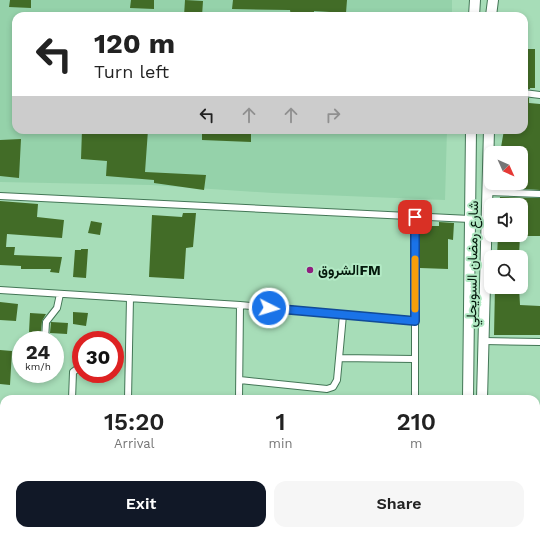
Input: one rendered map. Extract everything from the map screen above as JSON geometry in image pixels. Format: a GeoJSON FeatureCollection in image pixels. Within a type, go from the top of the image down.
{"type":"FeatureCollection","features":[{"type":"Feature","properties":{"kind":"main road"},"geometry":{"type":"LineString","coordinates":[[474,12],[475,0]]}},
{"type":"Feature","properties":{"kind":"main road"},"geometry":{"type":"LineString","coordinates":[[492,12],[493,0]]}},
{"type":"Feature","properties":{"kind":"main road","name":"شارع رمضان السويحلي"},"geometry":{"type":"LineString","coordinates":[[468,395],[471,134]]}},
{"type":"Feature","properties":{"kind":"main road","name":"شارع رمضان السويحلي"},"geometry":{"type":"LineString","coordinates":[[482,395],[489,134]]}},
{"type":"Feature","properties":{"kind":"street"},"geometry":{"type":"LineString","coordinates":[[528,94],[540,95]]}},
{"type":"Feature","properties":{"kind":"street"},"geometry":{"type":"LineString","coordinates":[[487,192],[540,194]]}},
{"type":"Feature","properties":{"kind":"street"},"geometry":{"type":"LineString","coordinates":[[0,196],[470,219]]}},
{"type":"Feature","properties":{"kind":"street"},"geometry":{"type":"LineString","coordinates":[[415,217],[415,395]]}},
{"type":"Feature","properties":{"kind":"street"},"geometry":{"type":"LineString","coordinates":[[0,290],[240,305],[415,321]]}},
{"type":"Feature","properties":{"kind":"street"},"geometry":{"type":"LineString","coordinates":[[46,331],[46,322],[57,308],[60,294]]}},
{"type":"Feature","properties":{"kind":"street"},"geometry":{"type":"LineString","coordinates":[[128,395],[130,298]]}},
{"type":"Feature","properties":{"kind":"street"},"geometry":{"type":"LineString","coordinates":[[239,395],[240,305]]}},
{"type":"Feature","properties":{"kind":"street"},"geometry":{"type":"LineString","coordinates":[[240,380],[331,388],[336,383],[344,315]]}},
{"type":"Feature","properties":{"kind":"street"},"geometry":{"type":"LineString","coordinates":[[484,341],[540,342]]}},
{"type":"Feature","properties":{"kind":"street"},"geometry":{"type":"LineString","coordinates":[[339,358],[414,359]]}},
{"type":"Feature","properties":{"kind":"street"},"geometry":{"type":"LineString","coordinates":[[72,395],[73,383]]}},
{"type":"Feature","properties":{"kind":"shaded area"},"geometry":{"type":"Polygon","coordinates":[[[0,0],[452,0],[452,12],[12,12],[12,134],[447,134],[445,200],[273,193],[151,185],[0,182],[0,0]]]}},
{"type":"Feature","properties":{"kind":"building"},"geometry":{"type":"Polygon","coordinates":[[[10,0],[31,0],[31,8],[9,7],[10,0]]]}},
{"type":"Feature","properties":{"kind":"building"},"geometry":{"type":"Polygon","coordinates":[[[131,0],[154,0],[154,9],[130,8],[131,0]]]}},
{"type":"Feature","properties":{"kind":"building"},"geometry":{"type":"Polygon","coordinates":[[[185,0],[203,1],[202,12],[184,12],[185,0]]]}},
{"type":"Feature","properties":{"kind":"building"},"geometry":{"type":"Polygon","coordinates":[[[233,0],[347,0],[346,12],[290,12],[290,10],[232,9],[233,0]]]}},
{"type":"Feature","properties":{"kind":"building"},"geometry":{"type":"Polygon","coordinates":[[[528,49],[535,49],[535,88],[528,89],[528,49]]]}},
{"type":"Feature","properties":{"kind":"building"},"geometry":{"type":"Polygon","coordinates":[[[528,98],[529,103],[540,104],[540,190],[528,189],[528,146],[501,146],[503,134],[528,134],[528,98]]]}},
{"type":"Feature","properties":{"kind":"building"},"geometry":{"type":"Polygon","coordinates":[[[82,134],[148,134],[145,172],[206,175],[204,190],[154,183],[154,180],[106,176],[107,161],[81,159],[82,134]]]}},
{"type":"Feature","properties":{"kind":"building"},"geometry":{"type":"Polygon","coordinates":[[[202,134],[251,134],[251,142],[202,140],[202,134]]]}},
{"type":"Feature","properties":{"kind":"building"},"geometry":{"type":"Polygon","coordinates":[[[21,139],[19,178],[0,176],[0,140],[21,139]]]}},
{"type":"Feature","properties":{"kind":"building"},"geometry":{"type":"Polygon","coordinates":[[[500,197],[540,198],[540,236],[528,236],[528,198],[500,197]]]}},
{"type":"Feature","properties":{"kind":"building"},"geometry":{"type":"Polygon","coordinates":[[[0,201],[38,204],[37,217],[64,220],[62,238],[7,234],[6,247],[15,247],[14,255],[62,257],[59,273],[50,272],[51,269],[21,269],[21,266],[0,265],[0,201]]]}},
{"type":"Feature","properties":{"kind":"building"},"geometry":{"type":"Polygon","coordinates":[[[183,213],[196,213],[193,247],[186,248],[184,279],[149,277],[152,215],[182,217],[183,213]]]}},
{"type":"Feature","properties":{"kind":"building"},"geometry":{"type":"Polygon","coordinates":[[[91,221],[102,223],[100,235],[88,233],[91,221]]]}},
{"type":"Feature","properties":{"kind":"building"},"geometry":{"type":"Polygon","coordinates":[[[439,222],[454,223],[453,240],[448,239],[448,269],[420,268],[420,226],[439,226],[439,222]]]}},
{"type":"Feature","properties":{"kind":"building"},"geometry":{"type":"Polygon","coordinates":[[[498,242],[520,242],[519,250],[497,250],[498,242]]]}},
{"type":"Feature","properties":{"kind":"building"},"geometry":{"type":"Polygon","coordinates":[[[88,249],[86,278],[73,277],[75,250],[88,249]]]}},
{"type":"Feature","properties":{"kind":"building"},"geometry":{"type":"Polygon","coordinates":[[[495,294],[519,294],[520,305],[540,306],[540,335],[494,335],[495,294]]]}},
{"type":"Feature","properties":{"kind":"building"},"geometry":{"type":"Polygon","coordinates":[[[0,302],[18,304],[16,321],[0,320],[0,302]]]}},
{"type":"Feature","properties":{"kind":"building"},"geometry":{"type":"Polygon","coordinates":[[[73,312],[88,313],[86,326],[73,324],[73,312]]]}},
{"type":"Feature","properties":{"kind":"building"},"geometry":{"type":"Polygon","coordinates":[[[30,313],[46,314],[42,321],[41,331],[29,331],[30,313]]]}},
{"type":"Feature","properties":{"kind":"building"},"geometry":{"type":"Polygon","coordinates":[[[51,322],[68,323],[67,334],[64,334],[64,331],[50,331],[51,322]]]}},
{"type":"Feature","properties":{"kind":"building"},"geometry":{"type":"Polygon","coordinates":[[[0,350],[12,351],[10,385],[0,384],[0,350]]]}},
{"type":"Feature","properties":{"kind":"slow traffic"},"geometry":{"type":"LineString","coordinates":[[415,259],[415,309]]}},
{"type":"Feature","properties":{"kind":"place","name":"الشروقFM"},"geometry":{"type":"Point","coordinates":[310,270]}},
{"type":"Feature","properties":{"kind":"route"},"geometry":{"type":"LineString","coordinates":[[269,308],[415,321],[415,217]]}}]}
